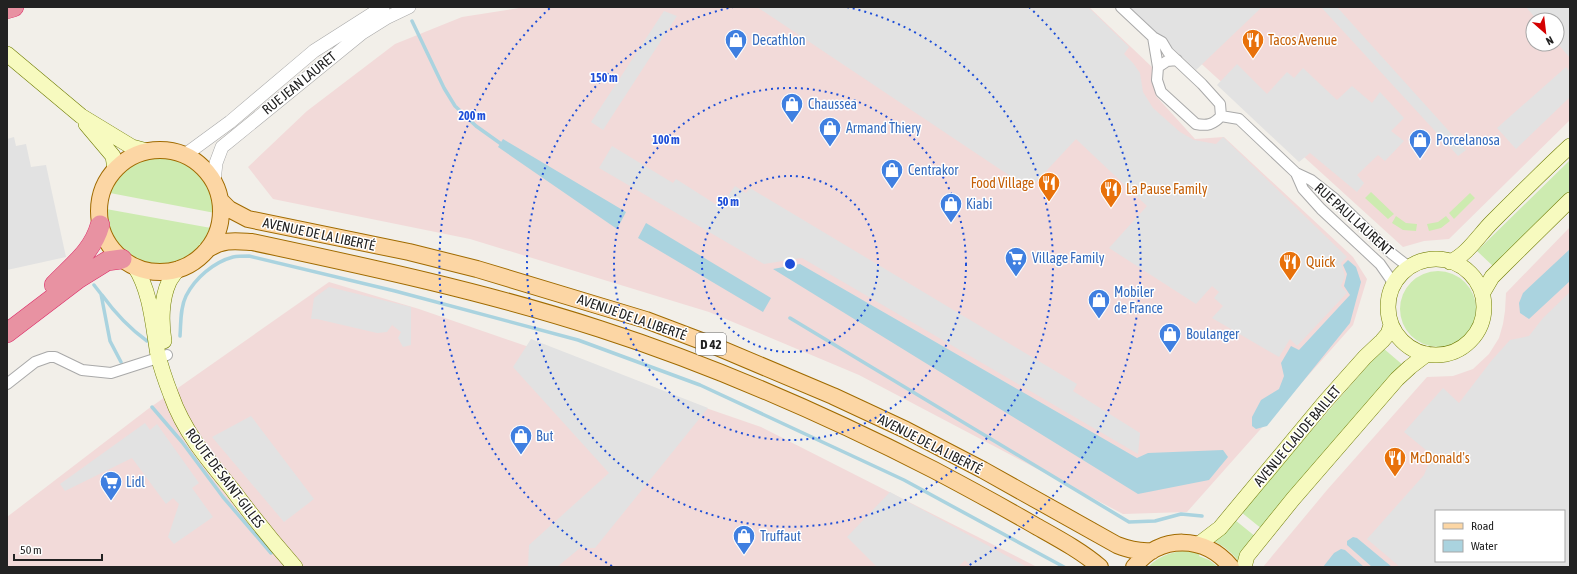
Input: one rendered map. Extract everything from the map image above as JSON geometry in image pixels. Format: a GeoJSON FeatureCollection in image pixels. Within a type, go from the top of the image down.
{"type":"FeatureCollection","features":[{"type":"Feature","properties":{"kind":"highway"},"geometry":{"type":"LineString","coordinates":[[7,9],[14,7]]}},
{"type":"Feature","properties":{"kind":"highway"},"geometry":{"type":"LineString","coordinates":[[7,318],[51,288],[86,253],[97,237],[100,225]]}},
{"type":"Feature","properties":{"kind":"highway"},"geometry":{"type":"LineString","coordinates":[[7,333],[78,278],[107,262],[129,263]]}},
{"type":"Feature","properties":{"kind":"main road"},"geometry":{"type":"LineString","coordinates":[[7,54],[81,116],[132,147],[147,151],[170,150],[185,155],[202,166],[214,181],[221,201],[222,211],[215,238],[208,249],[192,264],[178,269],[159,272],[149,271],[129,263],[110,247],[100,225],[98,210],[105,183],[115,169],[129,158],[147,151]]}},
{"type":"Feature","properties":{"kind":"main road"},"geometry":{"type":"LineString","coordinates":[[7,67],[32,75]]}},
{"type":"Feature","properties":{"kind":"main road"},"geometry":{"type":"LineString","coordinates":[[81,116],[113,156],[115,169]]}},
{"type":"Feature","properties":{"kind":"main road"},"geometry":{"type":"LineString","coordinates":[[1450,262],[1466,250],[1491,223],[1570,146]]}},
{"type":"Feature","properties":{"kind":"main road"},"geometry":{"type":"LineString","coordinates":[[1482,294],[1492,277],[1570,200]]}},
{"type":"Feature","properties":{"kind":"main road","name":"AVENUE DE LA LIBERTÉ"},"geometry":{"type":"LineString","coordinates":[[221,201],[229,208],[248,219],[408,252],[477,269],[646,320],[712,345],[813,387],[906,430],[983,470],[1117,545],[1132,551],[1152,551]]}},
{"type":"Feature","properties":{"kind":"main road","name":"AVENUE DE LA LIBERTÉ"},"geometry":{"type":"LineString","coordinates":[[208,249],[217,243],[224,241],[233,240],[252,242],[409,276],[521,305],[662,350],[723,373],[804,407],[893,449],[989,499],[1056,538],[1100,567]]}},
{"type":"Feature","properties":{"kind":"main road"},"geometry":{"type":"LineString","coordinates":[[1431,260],[1450,262],[1457,264],[1470,274],[1477,284],[1482,294],[1484,305],[1481,322],[1472,339],[1451,353],[1440,355],[1427,354],[1413,350],[1403,342],[1391,325],[1388,309],[1389,297],[1394,284],[1399,277],[1412,266],[1431,260]]}},
{"type":"Feature","properties":{"kind":"main road","name":"ROUTE DE SAINT-GILLES"},"geometry":{"type":"LineString","coordinates":[[129,263],[140,274],[163,356],[171,396],[194,442],[261,527],[295,567]]}},
{"type":"Feature","properties":{"kind":"main road","name":"ROUTE DE SAINT-GILLES"},"geometry":{"type":"LineString","coordinates":[[178,269],[169,282],[163,310],[163,356],[188,414],[200,437],[280,538],[306,567]]}},
{"type":"Feature","properties":{"kind":"main road","name":"AVENUE CLAUDE BAILLET"},"geometry":{"type":"LineString","coordinates":[[1199,544],[1220,528],[1324,403],[1365,358],[1382,342],[1388,334],[1391,325]]}},
{"type":"Feature","properties":{"kind":"main road"},"geometry":{"type":"LineString","coordinates":[[1244,567],[1247,556],[1303,487],[1397,379],[1427,354]]}},
{"type":"Feature","properties":{"kind":"main road"},"geometry":{"type":"LineString","coordinates":[[1134,567],[1152,551],[1171,543],[1182,542],[1199,544],[1220,555],[1231,567]]}},
{"type":"Feature","properties":{"kind":"street","name":"RUE JEAN LAURET"},"geometry":{"type":"LineString","coordinates":[[185,155],[230,122],[314,51],[383,7]]}},
{"type":"Feature","properties":{"kind":"street","name":"RUE JEAN LAURET"},"geometry":{"type":"LineString","coordinates":[[214,181],[216,163],[222,147],[362,33],[386,18],[409,7]]}},
{"type":"Feature","properties":{"kind":"street"},"geometry":{"type":"LineString","coordinates":[[1121,7],[1153,37],[1162,42],[1168,52],[1220,104],[1221,116],[1215,122],[1210,125],[1196,124],[1161,92],[1157,80],[1158,67],[1153,37]]}},
{"type":"Feature","properties":{"kind":"street"},"geometry":{"type":"LineString","coordinates":[[1158,67],[1167,61],[1177,60]]}},
{"type":"Feature","properties":{"kind":"street","name":"RUE PAUL LAURENT"},"geometry":{"type":"LineString","coordinates":[[1221,116],[1239,119],[1296,173],[1311,180],[1335,199],[1391,253],[1405,264],[1412,266]]}},
{"type":"Feature","properties":{"kind":"street","name":"RUE PAUL LAURENT"},"geometry":{"type":"LineString","coordinates":[[1296,173],[1303,189],[1321,209],[1380,264],[1394,284]]}},
{"type":"Feature","properties":{"kind":"street"},"geometry":{"type":"LineString","coordinates":[[7,384],[35,362],[49,358],[55,357],[82,370],[111,373],[163,356]]}},
{"type":"Feature","properties":{"kind":"shaded area"},"geometry":{"type":"Polygon","coordinates":[[[525,7],[1089,7],[1153,68],[1156,96],[1195,139],[1224,137],[1353,257],[1367,279],[1353,325],[1187,512],[1123,514],[859,375],[709,312],[470,239],[273,199],[248,167],[307,111],[395,44],[462,17],[525,7]]]}},
{"type":"Feature","properties":{"kind":"shaded area"},"geometry":{"type":"Polygon","coordinates":[[[757,7],[1088,7],[1129,47],[1124,54],[1140,73],[1143,92],[1153,108],[1180,132],[1194,140],[1216,144],[1223,137],[1347,257],[1341,263],[1345,276],[1341,286],[1347,293],[1297,346],[1290,339],[1279,357],[1212,318],[1223,306],[1214,298],[1219,292],[1212,286],[1196,304],[1109,248],[1147,206],[1076,139],[1035,183],[1030,186],[1022,184],[757,7]]]}},
{"type":"Feature","properties":{"kind":"shaded area"},"geometry":{"type":"Polygon","coordinates":[[[1129,7],[1262,7],[1196,70],[1129,7]]]}},
{"type":"Feature","properties":{"kind":"shaded area"},"geometry":{"type":"Polygon","coordinates":[[[1139,7],[1570,7],[1570,120],[1449,239],[1424,241],[1403,247],[1139,7]]]}},
{"type":"Feature","properties":{"kind":"shaded area"},"geometry":{"type":"Polygon","coordinates":[[[1321,7],[1337,7],[1466,150],[1458,156],[1321,7]]]}},
{"type":"Feature","properties":{"kind":"shaded area"},"geometry":{"type":"Polygon","coordinates":[[[1526,7],[1570,7],[1570,58],[1565,52],[1565,12],[1530,12],[1526,7]]]}},
{"type":"Feature","properties":{"kind":"shaded area"},"geometry":{"type":"Polygon","coordinates":[[[664,11],[677,16],[603,130],[591,122],[664,11]]]}},
{"type":"Feature","properties":{"kind":"shaded area"},"geometry":{"type":"Polygon","coordinates":[[[1237,64],[1267,94],[1287,72],[1294,78],[1303,68],[1337,100],[1352,86],[1372,103],[1380,92],[1404,118],[1391,131],[1404,141],[1385,161],[1378,155],[1357,175],[1364,183],[1357,192],[1310,153],[1299,162],[1217,85],[1237,64]]]}},
{"type":"Feature","properties":{"kind":"shaded area"},"geometry":{"type":"Polygon","coordinates":[[[1566,67],[1570,72],[1570,97],[1516,149],[1497,128],[1566,67]]]}},
{"type":"Feature","properties":{"kind":"shaded area"},"geometry":{"type":"Polygon","coordinates":[[[14,137],[16,146],[26,144],[31,167],[46,165],[66,257],[7,270],[7,139],[14,137]]]}},
{"type":"Feature","properties":{"kind":"shaded area"},"geometry":{"type":"Polygon","coordinates":[[[612,146],[673,183],[676,179],[720,207],[735,186],[746,193],[750,188],[1077,384],[1073,391],[1140,433],[1138,454],[802,258],[764,264],[599,168],[612,146]]]}},
{"type":"Feature","properties":{"kind":"shaded area"},"geometry":{"type":"Polygon","coordinates":[[[1570,227],[1570,567],[1263,567],[1327,490],[1427,377],[1453,376],[1473,369],[1489,354],[1499,338],[1505,311],[1506,293],[1570,227]]]}},
{"type":"Feature","properties":{"kind":"shaded area"},"geometry":{"type":"Polygon","coordinates":[[[329,282],[419,309],[761,427],[1037,567],[7,567],[7,517],[148,409],[329,282]]]}},
{"type":"Feature","properties":{"kind":"shaded area"},"geometry":{"type":"Polygon","coordinates":[[[329,287],[411,307],[411,345],[403,347],[398,338],[401,332],[392,325],[387,332],[377,333],[317,319],[311,319],[314,298],[329,287]]]}},
{"type":"Feature","properties":{"kind":"shaded area"},"geometry":{"type":"Polygon","coordinates":[[[1570,292],[1570,567],[1400,567],[1367,539],[1424,475],[1432,455],[1404,432],[1443,388],[1459,403],[1492,360],[1510,340],[1529,336],[1543,318],[1570,292]]]}},
{"type":"Feature","properties":{"kind":"shaded area"},"geometry":{"type":"Polygon","coordinates":[[[531,339],[708,408],[595,548],[580,548],[557,567],[528,567],[529,545],[609,473],[513,367],[531,339]]]}},
{"type":"Feature","properties":{"kind":"shaded area"},"geometry":{"type":"Polygon","coordinates":[[[251,416],[314,499],[284,522],[212,437],[251,416]]]}},
{"type":"Feature","properties":{"kind":"shaded area"},"geometry":{"type":"Polygon","coordinates":[[[145,423],[150,430],[157,424],[199,483],[192,488],[213,517],[174,544],[168,537],[179,504],[173,498],[166,504],[132,458],[65,491],[60,484],[145,423]]]}},
{"type":"Feature","properties":{"kind":"shaded area"},"geometry":{"type":"Polygon","coordinates":[[[890,492],[1027,567],[972,567],[965,560],[958,567],[877,567],[847,537],[890,492]]]}},
{"type":"Feature","properties":{"kind":"green space"},"geometry":{"type":"Polygon","coordinates":[[[163,157],[185,164],[200,174],[210,190],[215,213],[110,193],[125,171],[137,163],[163,157]]]}},
{"type":"Feature","properties":{"kind":"green space"},"geometry":{"type":"Polygon","coordinates":[[[1570,160],[1570,194],[1494,267],[1477,251],[1570,160]]]}},
{"type":"Feature","properties":{"kind":"green space"},"geometry":{"type":"Polygon","coordinates":[[[1371,192],[1394,214],[1388,219],[1365,198],[1371,192]]]}},
{"type":"Feature","properties":{"kind":"green space"},"geometry":{"type":"Polygon","coordinates":[[[1470,193],[1475,198],[1454,219],[1449,213],[1470,193]]]}},
{"type":"Feature","properties":{"kind":"green space"},"geometry":{"type":"Polygon","coordinates":[[[106,209],[211,228],[202,245],[191,255],[170,263],[158,264],[136,258],[126,252],[118,244],[111,232],[106,209]]]}},
{"type":"Feature","properties":{"kind":"green space"},"geometry":{"type":"Polygon","coordinates":[[[1396,216],[1406,223],[1417,224],[1416,231],[1403,230],[1392,223],[1396,216]]]}},
{"type":"Feature","properties":{"kind":"green space"},"geometry":{"type":"Polygon","coordinates":[[[1446,216],[1450,221],[1441,228],[1429,231],[1427,224],[1438,222],[1446,216]]]}},
{"type":"Feature","properties":{"kind":"green space"},"geometry":{"type":"Polygon","coordinates":[[[1438,271],[1453,274],[1465,282],[1473,294],[1476,309],[1473,324],[1465,336],[1453,344],[1438,347],[1423,344],[1411,336],[1403,324],[1400,309],[1403,294],[1411,282],[1423,274],[1438,271]]]}},
{"type":"Feature","properties":{"kind":"green space"},"geometry":{"type":"Polygon","coordinates":[[[1383,348],[1404,366],[1262,529],[1241,512],[1383,348]]]}},
{"type":"Feature","properties":{"kind":"green space"},"geometry":{"type":"Polygon","coordinates":[[[1235,520],[1256,537],[1240,563],[1228,550],[1213,541],[1235,520]]]}},
{"type":"Feature","properties":{"kind":"green space"},"geometry":{"type":"Polygon","coordinates":[[[1192,550],[1200,552],[1199,556],[1209,560],[1218,567],[1148,567],[1158,559],[1168,554],[1192,550]]]}},
{"type":"Feature","properties":{"kind":"water"},"geometry":{"type":"Polygon","coordinates":[[[503,139],[626,212],[617,229],[498,147],[503,139]]]}},
{"type":"Feature","properties":{"kind":"water"},"geometry":{"type":"Polygon","coordinates":[[[646,223],[771,298],[763,312],[638,238],[646,223]]]}},
{"type":"Feature","properties":{"kind":"water"},"geometry":{"type":"Polygon","coordinates":[[[1570,249],[1570,281],[1529,319],[1520,313],[1519,303],[1523,293],[1570,249]]]}},
{"type":"Feature","properties":{"kind":"water"},"geometry":{"type":"Polygon","coordinates":[[[1348,260],[1356,267],[1361,282],[1350,323],[1267,426],[1256,429],[1252,426],[1252,417],[1261,400],[1279,389],[1284,376],[1281,363],[1291,346],[1299,350],[1350,295],[1344,286],[1347,274],[1343,265],[1348,260]]]}},
{"type":"Feature","properties":{"kind":"water"},"geometry":{"type":"Polygon","coordinates":[[[800,264],[1137,458],[1148,453],[1223,450],[1228,457],[1209,480],[1138,494],[773,269],[800,264]]]}},
{"type":"Feature","properties":{"kind":"water"},"geometry":{"type":"Polygon","coordinates":[[[1353,537],[1357,538],[1392,567],[1372,567],[1347,545],[1347,541],[1353,537]]]}},
{"type":"Feature","properties":{"kind":"water"},"geometry":{"type":"Polygon","coordinates":[[[1341,549],[1345,550],[1364,567],[1323,567],[1334,553],[1341,549]]]}},
{"type":"Feature","properties":{"kind":"waterway"},"geometry":{"type":"LineString","coordinates":[[412,21],[444,88],[455,106],[476,126],[504,146]]}},
{"type":"Feature","properties":{"kind":"waterway"},"geometry":{"type":"LineString","coordinates":[[180,336],[183,305],[186,296],[194,283],[212,267],[226,259],[233,257],[249,256],[395,291],[578,340],[700,385],[904,480],[1064,567]]}},
{"type":"Feature","properties":{"kind":"waterway"},"geometry":{"type":"LineString","coordinates":[[94,285],[101,294],[110,341],[121,362]]}},
{"type":"Feature","properties":{"kind":"waterway"},"geometry":{"type":"LineString","coordinates":[[102,295],[123,320],[147,341]]}},
{"type":"Feature","properties":{"kind":"waterway"},"geometry":{"type":"LineString","coordinates":[[790,318],[1129,522],[1155,521],[1181,514],[1202,516]]}},
{"type":"Feature","properties":{"kind":"waterway"},"geometry":{"type":"LineString","coordinates":[[152,407],[182,442],[223,497],[271,553]]}},
{"type":"Feature","properties":{"kind":"place","name":"Decathlon"},"geometry":{"type":"Point","coordinates":[736,60]}},
{"type":"Feature","properties":{"kind":"place","name":"Tacos Avenue"},"geometry":{"type":"Point","coordinates":[1253,60]}},
{"type":"Feature","properties":{"kind":"place","name":"Chaussea"},"geometry":{"type":"Point","coordinates":[792,124]}},
{"type":"Feature","properties":{"kind":"place","name":"Armand Thiery"},"geometry":{"type":"Point","coordinates":[830,148]}},
{"type":"Feature","properties":{"kind":"place","name":"Porcelanosa"},"geometry":{"type":"Point","coordinates":[1420,160]}},
{"type":"Feature","properties":{"kind":"place","name":"Centrakor"},"geometry":{"type":"Point","coordinates":[892,190]}},
{"type":"Feature","properties":{"kind":"place","name":"Food Village"},"geometry":{"type":"Point","coordinates":[1049,202]}},
{"type":"Feature","properties":{"kind":"place","name":"La Pause Family"},"geometry":{"type":"Point","coordinates":[1111,208]}},
{"type":"Feature","properties":{"kind":"place","name":"Kiabi"},"geometry":{"type":"Point","coordinates":[951,224]}},
{"type":"Feature","properties":{"kind":"place","name":"Village Family"},"geometry":{"type":"Point","coordinates":[1016,278]}},
{"type":"Feature","properties":{"kind":"place","name":"Quick"},"geometry":{"type":"Point","coordinates":[1290,282]}},
{"type":"Feature","properties":{"kind":"place","name":"Mobiler de France"},"geometry":{"type":"Point","coordinates":[1099,320]}},
{"type":"Feature","properties":{"kind":"place","name":"Boulanger"},"geometry":{"type":"Point","coordinates":[1170,354]}},
{"type":"Feature","properties":{"kind":"place","name":"But"},"geometry":{"type":"Point","coordinates":[521,456]}},
{"type":"Feature","properties":{"kind":"place","name":"McDonald's"},"geometry":{"type":"Point","coordinates":[1395,478]}},
{"type":"Feature","properties":{"kind":"place","name":"Lidl"},"geometry":{"type":"Point","coordinates":[111,502]}},
{"type":"Feature","properties":{"kind":"place","name":"Truffaut"},"geometry":{"type":"Point","coordinates":[744,556]}}]}
